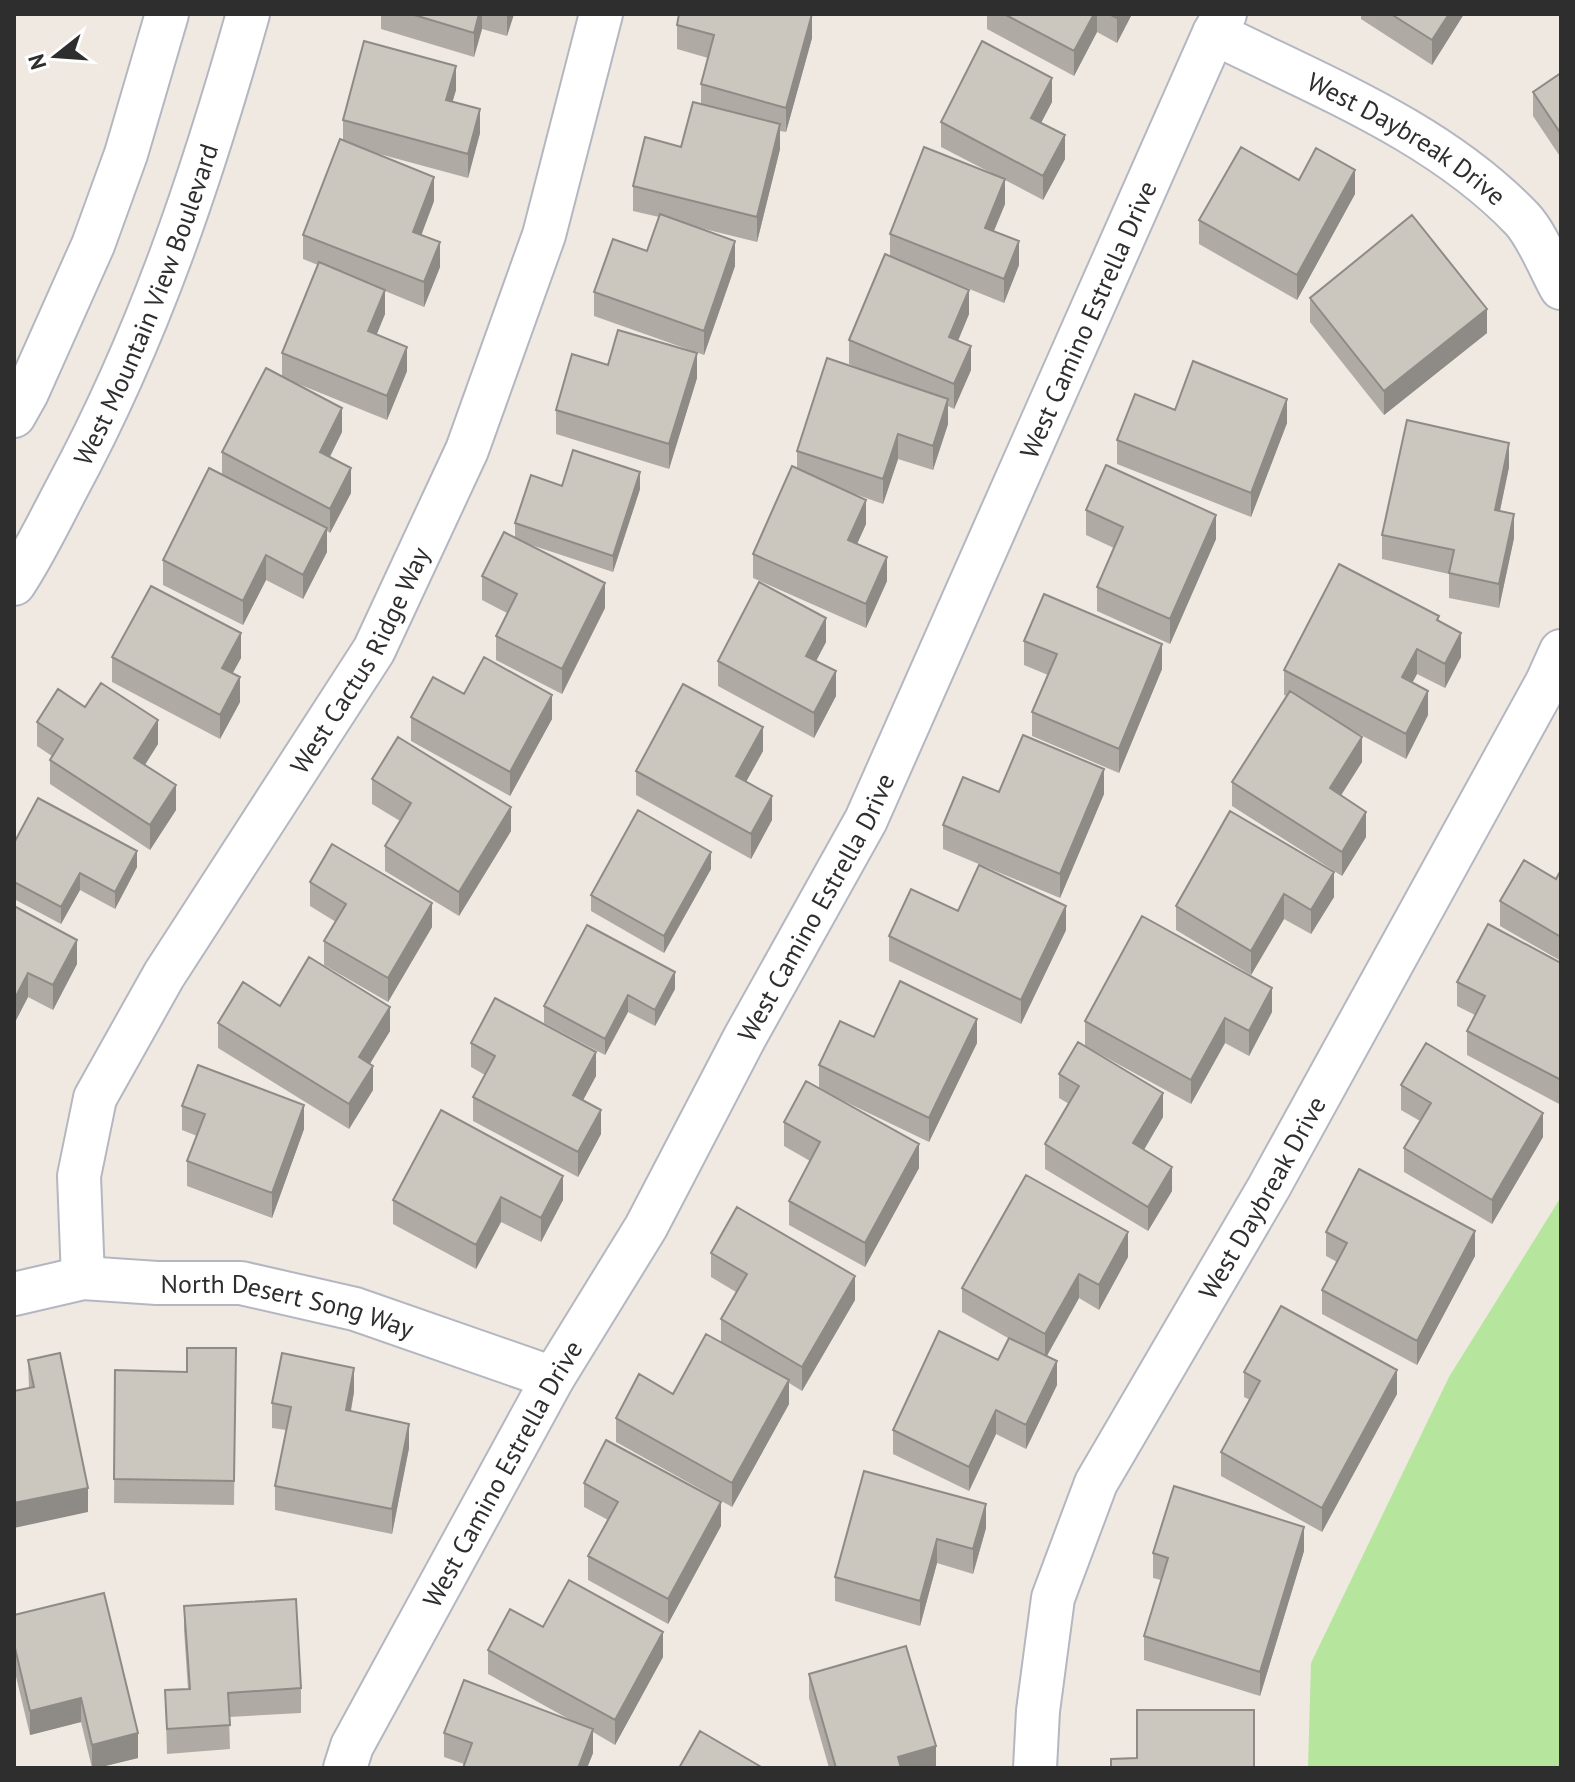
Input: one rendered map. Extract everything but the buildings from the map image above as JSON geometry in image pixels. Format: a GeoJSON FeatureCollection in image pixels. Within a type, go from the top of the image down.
{"type":"FeatureCollection","features":[{"type":"Feature","properties":{"kind":"street"},"geometry":{"type":"LineString","coordinates":[[14,416],[93,245],[126,154],[167,14]]}},
{"type":"Feature","properties":{"kind":"street","name":"West Mountain View Boulevard"},"geometry":{"type":"LineString","coordinates":[[14,584],[100,427],[139,343],[192,200],[248,14]]}},
{"type":"Feature","properties":{"kind":"street","name":"West Cactus Ridge Way"},"geometry":{"type":"LineString","coordinates":[[83,1278],[79,1176],[95,1098],[164,975],[374,650],[467,450],[544,235],[601,14]]}},
{"type":"Feature","properties":{"kind":"street","name":"West Daybreak Drive"},"geometry":{"type":"LineString","coordinates":[[1220,24],[1456,161],[1525,221],[1561,288]]}},
{"type":"Feature","properties":{"kind":"street","name":"West Camino Estrella Drive"},"geometry":{"type":"LineString","coordinates":[[345,1768],[352,1746],[553,1378],[646,1227],[745,1037],[866,820],[1220,24]]}},
{"type":"Feature","properties":{"kind":"street","name":"West Daybreak Drive"},"geometry":{"type":"LineString","coordinates":[[1035,1768],[1038,1711],[1053,1598],[1096,1483],[1269,1187],[1547,682],[1561,651]]}},
{"type":"Feature","properties":{"kind":"street","name":"North Desert Song Way"},"geometry":{"type":"LineString","coordinates":[[14,1294],[83,1278],[157,1283],[241,1283],[355,1309],[553,1378]]}},
{"type":"Feature","properties":{"kind":"green space"},"geometry":{"type":"Polygon","coordinates":[[[1561,1197],[1561,1768],[1308,1768],[1311,1663],[1449,1377],[1561,1197]]]}}]}
